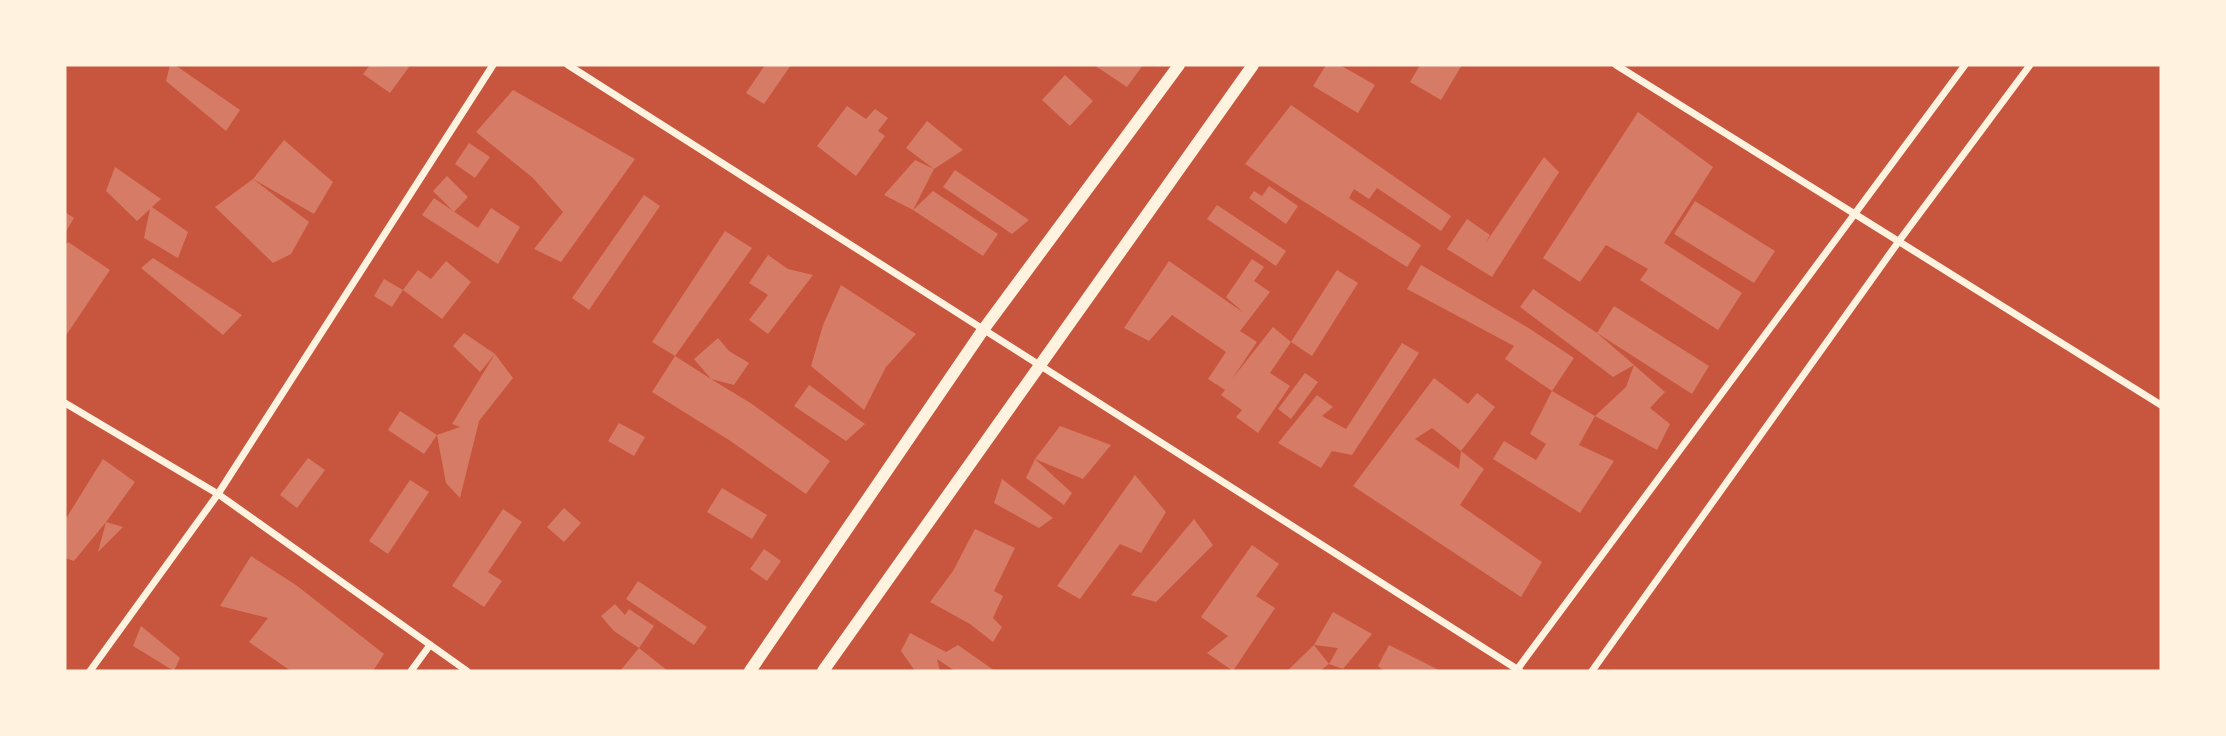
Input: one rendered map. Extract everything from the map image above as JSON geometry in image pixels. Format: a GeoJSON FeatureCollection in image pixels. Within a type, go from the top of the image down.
{"type":"FeatureCollection","features":[{"type":"Feature","properties":{"kind":"street"},"geometry":{"type":"LineString","coordinates":[[90,671],[218,494],[493,65]]}},
{"type":"Feature","properties":{"kind":"street"},"geometry":{"type":"LineString","coordinates":[[568,65],[1518,671],[1965,65]]}},
{"type":"Feature","properties":{"kind":"street"},"geometry":{"type":"LineString","coordinates":[[750,671],[983,330],[1179,65]]}},
{"type":"Feature","properties":{"kind":"street"},"geometry":{"type":"LineString","coordinates":[[823,671],[1253,65]]}},
{"type":"Feature","properties":{"kind":"street"},"geometry":{"type":"LineString","coordinates":[[1616,65],[2161,405]]}},
{"type":"Feature","properties":{"kind":"street"},"geometry":{"type":"LineString","coordinates":[[1592,671],[1899,241],[2030,65]]}},
{"type":"Feature","properties":{"kind":"street"},"geometry":{"type":"LineString","coordinates":[[65,402],[218,494],[467,671]]}},
{"type":"Feature","properties":{"kind":"street"},"geometry":{"type":"LineString","coordinates":[[411,671],[430,645]]}},
{"type":"Feature","properties":{"kind":"building"},"geometry":{"type":"Polygon","coordinates":[[[170,65],[175,65],[240,110],[226,131],[166,81],[170,65]]]}},
{"type":"Feature","properties":{"kind":"building"},"geometry":{"type":"Polygon","coordinates":[[[370,65],[409,67],[390,93],[363,74],[370,65]]]}},
{"type":"Feature","properties":{"kind":"building"},"geometry":{"type":"Polygon","coordinates":[[[765,65],[791,65],[764,104],[746,93],[765,65]]]}},
{"type":"Feature","properties":{"kind":"building"},"geometry":{"type":"Polygon","coordinates":[[[1094,65],[1143,65],[1127,87],[1094,65]]]}},
{"type":"Feature","properties":{"kind":"building"},"geometry":{"type":"Polygon","coordinates":[[[1326,65],[1340,65],[1375,85],[1358,113],[1313,86],[1326,65]]]}},
{"type":"Feature","properties":{"kind":"building"},"geometry":{"type":"Polygon","coordinates":[[[1420,65],[1462,65],[1441,100],[1410,82],[1420,65]]]}},
{"type":"Feature","properties":{"kind":"building"},"geometry":{"type":"Polygon","coordinates":[[[1065,75],[1093,101],[1070,126],[1042,100],[1065,75]]]}},
{"type":"Feature","properties":{"kind":"building"},"geometry":{"type":"Polygon","coordinates":[[[513,90],[635,159],[561,262],[534,249],[563,212],[533,178],[476,132],[513,90]]]}},
{"type":"Feature","properties":{"kind":"building"},"geometry":{"type":"Polygon","coordinates":[[[1291,105],[1451,216],[1441,231],[1377,188],[1369,199],[1354,189],[1349,198],[1421,245],[1407,267],[1245,164],[1291,105]]]}},
{"type":"Feature","properties":{"kind":"building"},"geometry":{"type":"Polygon","coordinates":[[[847,106],[866,119],[875,109],[888,118],[878,131],[885,136],[856,176],[817,146],[847,106]]]}},
{"type":"Feature","properties":{"kind":"building"},"geometry":{"type":"Polygon","coordinates":[[[1638,112],[1713,167],[1664,243],[1742,293],[1718,330],[1640,280],[1648,269],[1606,245],[1580,282],[1543,258],[1638,112]]]}},
{"type":"Feature","properties":{"kind":"building"},"geometry":{"type":"Polygon","coordinates":[[[927,121],[963,150],[934,169],[906,148],[927,121]]]}},
{"type":"Feature","properties":{"kind":"building"},"geometry":{"type":"Polygon","coordinates":[[[284,140],[333,182],[314,214],[253,179],[284,140]]]}},
{"type":"Feature","properties":{"kind":"building"},"geometry":{"type":"Polygon","coordinates":[[[469,143],[490,157],[475,178],[455,164],[469,143]]]}},
{"type":"Feature","properties":{"kind":"building"},"geometry":{"type":"Polygon","coordinates":[[[1544,157],[1559,172],[1492,277],[1447,249],[1467,219],[1490,235],[1485,244],[1544,157]]]}},
{"type":"Feature","properties":{"kind":"building"},"geometry":{"type":"Polygon","coordinates":[[[915,160],[934,169],[913,210],[884,195],[915,160]]]}},
{"type":"Feature","properties":{"kind":"building"},"geometry":{"type":"Polygon","coordinates":[[[115,167],[161,199],[152,207],[188,232],[178,258],[144,238],[150,209],[137,221],[106,191],[115,167]]]}},
{"type":"Feature","properties":{"kind":"building"},"geometry":{"type":"Polygon","coordinates":[[[955,170],[1029,220],[1012,234],[943,187],[955,170]]]}},
{"type":"Feature","properties":{"kind":"building"},"geometry":{"type":"Polygon","coordinates":[[[447,176],[468,197],[454,212],[433,191],[447,176]]]}},
{"type":"Feature","properties":{"kind":"building"},"geometry":{"type":"Polygon","coordinates":[[[253,179],[309,222],[291,254],[273,263],[215,207],[253,179]]]}},
{"type":"Feature","properties":{"kind":"building"},"geometry":{"type":"Polygon","coordinates":[[[1269,186],[1298,206],[1286,224],[1249,198],[1254,191],[1262,196],[1269,186]]]}},
{"type":"Feature","properties":{"kind":"building"},"geometry":{"type":"Polygon","coordinates":[[[933,191],[998,234],[983,256],[913,210],[933,191]]]}},
{"type":"Feature","properties":{"kind":"building"},"geometry":{"type":"Polygon","coordinates":[[[644,195],[660,206],[589,310],[572,298],[644,195]]]}},
{"type":"Feature","properties":{"kind":"building"},"geometry":{"type":"Polygon","coordinates":[[[434,198],[478,228],[491,208],[520,227],[498,264],[422,215],[434,198]]]}},
{"type":"Feature","properties":{"kind":"building"},"geometry":{"type":"Polygon","coordinates":[[[1695,201],[1775,251],[1754,283],[1674,234],[1695,201]]]}},
{"type":"Feature","properties":{"kind":"building"},"geometry":{"type":"Polygon","coordinates":[[[1217,205],[1286,251],[1276,266],[1207,219],[1217,205]]]}},
{"type":"Feature","properties":{"kind":"building"},"geometry":{"type":"Polygon","coordinates":[[[65,212],[74,218],[65,233],[65,212]]]}},
{"type":"Feature","properties":{"kind":"building"},"geometry":{"type":"Polygon","coordinates":[[[725,231],[752,248],[675,356],[652,342],[725,231]]]}},
{"type":"Feature","properties":{"kind":"building"},"geometry":{"type":"Polygon","coordinates":[[[68,242],[110,270],[65,337],[65,246],[68,242]]]}},
{"type":"Feature","properties":{"kind":"building"},"geometry":{"type":"Polygon","coordinates":[[[768,255],[788,269],[813,275],[768,334],[749,320],[768,295],[749,283],[768,255]]]}},
{"type":"Feature","properties":{"kind":"building"},"geometry":{"type":"Polygon","coordinates":[[[153,258],[242,315],[223,335],[141,268],[153,258]]]}},
{"type":"Feature","properties":{"kind":"building"},"geometry":{"type":"Polygon","coordinates":[[[1252,259],[1264,267],[1254,281],[1270,292],[1240,331],[1257,342],[1232,379],[1273,327],[1291,342],[1270,373],[1290,386],[1258,433],[1236,417],[1242,410],[1221,395],[1225,390],[1208,379],[1226,352],[1172,315],[1149,341],[1124,328],[1169,261],[1244,313],[1226,297],[1252,259]]]}},
{"type":"Feature","properties":{"kind":"building"},"geometry":{"type":"Polygon","coordinates":[[[446,261],[471,282],[442,319],[403,290],[418,270],[431,279],[446,261]]]}},
{"type":"Feature","properties":{"kind":"building"},"geometry":{"type":"Polygon","coordinates":[[[1421,265],[1574,358],[1552,391],[1505,359],[1514,346],[1407,289],[1421,265]]]}},
{"type":"Feature","properties":{"kind":"building"},"geometry":{"type":"Polygon","coordinates":[[[1337,270],[1358,283],[1312,356],[1291,342],[1337,270]]]}},
{"type":"Feature","properties":{"kind":"building"},"geometry":{"type":"Polygon","coordinates":[[[384,279],[403,290],[392,307],[374,296],[384,279]]]}},
{"type":"Feature","properties":{"kind":"building"},"geometry":{"type":"Polygon","coordinates":[[[841,285],[916,334],[886,367],[864,410],[811,366],[823,325],[841,285]]]}},
{"type":"Feature","properties":{"kind":"building"},"geometry":{"type":"Polygon","coordinates":[[[1533,289],[1597,333],[1634,365],[1613,377],[1520,307],[1533,289]]]}},
{"type":"Feature","properties":{"kind":"building"},"geometry":{"type":"Polygon","coordinates":[[[1614,306],[1709,366],[1692,394],[1597,333],[1614,306]]]}},
{"type":"Feature","properties":{"kind":"building"},"geometry":{"type":"Polygon","coordinates":[[[464,333],[495,354],[480,372],[453,346],[464,333]]]}},
{"type":"Feature","properties":{"kind":"building"},"geometry":{"type":"Polygon","coordinates":[[[718,338],[729,351],[749,363],[734,385],[711,379],[694,359],[718,338]]]}},
{"type":"Feature","properties":{"kind":"building"},"geometry":{"type":"Polygon","coordinates":[[[1402,343],[1419,353],[1352,455],[1332,451],[1321,468],[1278,443],[1317,395],[1333,407],[1322,416],[1346,429],[1402,343]]]}},
{"type":"Feature","properties":{"kind":"building"},"geometry":{"type":"Polygon","coordinates":[[[495,354],[513,378],[479,421],[460,498],[446,483],[437,435],[460,427],[452,424],[495,354]]]}},
{"type":"Feature","properties":{"kind":"building"},"geometry":{"type":"Polygon","coordinates":[[[675,356],[752,404],[830,461],[806,494],[729,440],[652,392],[675,356]]]}},
{"type":"Feature","properties":{"kind":"building"},"geometry":{"type":"Polygon","coordinates":[[[1634,365],[1665,392],[1650,408],[1670,424],[1657,450],[1595,416],[1626,387],[1634,365]]]}},
{"type":"Feature","properties":{"kind":"building"},"geometry":{"type":"Polygon","coordinates":[[[1305,373],[1318,382],[1291,419],[1278,409],[1305,373]]]}},
{"type":"Feature","properties":{"kind":"building"},"geometry":{"type":"Polygon","coordinates":[[[1434,378],[1468,404],[1477,393],[1495,407],[1461,451],[1484,469],[1460,505],[1542,562],[1521,597],[1353,486],[1434,378]],[[1432,428],[1415,439],[1459,469],[1461,451],[1432,428]]]}},
{"type":"Feature","properties":{"kind":"building"},"geometry":{"type":"Polygon","coordinates":[[[809,385],[865,424],[846,441],[794,406],[809,385]]]}},
{"type":"Feature","properties":{"kind":"building"},"geometry":{"type":"Polygon","coordinates":[[[1552,391],[1595,416],[1579,445],[1614,461],[1580,513],[1493,459],[1504,441],[1536,460],[1546,444],[1530,434],[1552,391]]]}},
{"type":"Feature","properties":{"kind":"building"},"geometry":{"type":"Polygon","coordinates":[[[400,411],[437,435],[424,454],[388,430],[400,411]]]}},
{"type":"Feature","properties":{"kind":"building"},"geometry":{"type":"Polygon","coordinates":[[[619,423],[645,437],[634,456],[608,441],[619,423]]]}},
{"type":"Feature","properties":{"kind":"building"},"geometry":{"type":"Polygon","coordinates":[[[1060,426],[1111,445],[1083,479],[1035,459],[1060,426]]]}},
{"type":"Feature","properties":{"kind":"building"},"geometry":{"type":"Polygon","coordinates":[[[308,458],[325,470],[297,508],[280,495],[308,458]]]}},
{"type":"Feature","properties":{"kind":"building"},"geometry":{"type":"Polygon","coordinates":[[[103,459],[135,482],[74,561],[65,558],[65,520],[103,459]]]}},
{"type":"Feature","properties":{"kind":"building"},"geometry":{"type":"Polygon","coordinates":[[[1035,459],[1072,493],[1064,505],[1026,478],[1035,459]]]}},
{"type":"Feature","properties":{"kind":"building"},"geometry":{"type":"Polygon","coordinates":[[[1135,475],[1166,512],[1141,553],[1120,544],[1080,599],[1057,586],[1135,475]]]}},
{"type":"Feature","properties":{"kind":"building"},"geometry":{"type":"Polygon","coordinates":[[[1002,479],[1053,518],[1039,528],[994,503],[1002,479]]]}},
{"type":"Feature","properties":{"kind":"building"},"geometry":{"type":"Polygon","coordinates":[[[410,480],[429,492],[388,554],[369,541],[410,480]]]}},
{"type":"Feature","properties":{"kind":"building"},"geometry":{"type":"Polygon","coordinates":[[[722,488],[767,515],[752,539],[707,512],[722,488]]]}},
{"type":"Feature","properties":{"kind":"building"},"geometry":{"type":"Polygon","coordinates":[[[564,508],[581,523],[564,542],[547,527],[564,508]]]}},
{"type":"Feature","properties":{"kind":"building"},"geometry":{"type":"Polygon","coordinates":[[[503,509],[522,522],[488,572],[502,581],[484,607],[452,586],[503,509]]]}},
{"type":"Feature","properties":{"kind":"building"},"geometry":{"type":"Polygon","coordinates":[[[1194,519],[1213,545],[1156,602],[1131,595],[1194,519]]]}},
{"type":"Feature","properties":{"kind":"building"},"geometry":{"type":"Polygon","coordinates":[[[106,522],[123,527],[98,552],[106,522]]]}},
{"type":"Feature","properties":{"kind":"building"},"geometry":{"type":"Polygon","coordinates":[[[975,529],[1015,548],[994,591],[1003,596],[993,618],[1002,627],[993,642],[970,624],[930,602],[953,571],[975,529]]]}},
{"type":"Feature","properties":{"kind":"building"},"geometry":{"type":"Polygon","coordinates":[[[1252,545],[1279,564],[1256,596],[1275,608],[1233,671],[1207,653],[1228,636],[1201,617],[1252,545]]]}},
{"type":"Feature","properties":{"kind":"building"},"geometry":{"type":"Polygon","coordinates":[[[764,549],[781,561],[767,581],[750,569],[764,549]]]}},
{"type":"Feature","properties":{"kind":"building"},"geometry":{"type":"Polygon","coordinates":[[[251,556],[296,585],[384,654],[373,671],[291,671],[249,642],[268,618],[220,606],[251,556]]]}},
{"type":"Feature","properties":{"kind":"building"},"geometry":{"type":"Polygon","coordinates":[[[638,581],[707,627],[694,645],[626,599],[638,581]]]}},
{"type":"Feature","properties":{"kind":"building"},"geometry":{"type":"Polygon","coordinates":[[[615,604],[625,615],[629,609],[654,626],[639,648],[614,631],[601,616],[615,604]]]}},
{"type":"Feature","properties":{"kind":"building"},"geometry":{"type":"Polygon","coordinates":[[[1333,612],[1372,634],[1343,669],[1329,664],[1338,648],[1314,645],[1333,612]]]}},
{"type":"Feature","properties":{"kind":"building"},"geometry":{"type":"Polygon","coordinates":[[[141,626],[180,658],[174,671],[133,646],[141,626]]]}},
{"type":"Feature","properties":{"kind":"building"},"geometry":{"type":"Polygon","coordinates":[[[910,633],[946,652],[958,645],[995,671],[955,671],[937,659],[940,671],[915,671],[901,651],[910,633]]]}},
{"type":"Feature","properties":{"kind":"building"},"geometry":{"type":"Polygon","coordinates":[[[1314,645],[1329,664],[1320,671],[1287,671],[1314,645]]]}},
{"type":"Feature","properties":{"kind":"building"},"geometry":{"type":"Polygon","coordinates":[[[1389,645],[1441,671],[1384,671],[1378,666],[1389,645]]]}},
{"type":"Feature","properties":{"kind":"building"},"geometry":{"type":"Polygon","coordinates":[[[639,648],[668,671],[620,671],[639,648]]]}}]}
